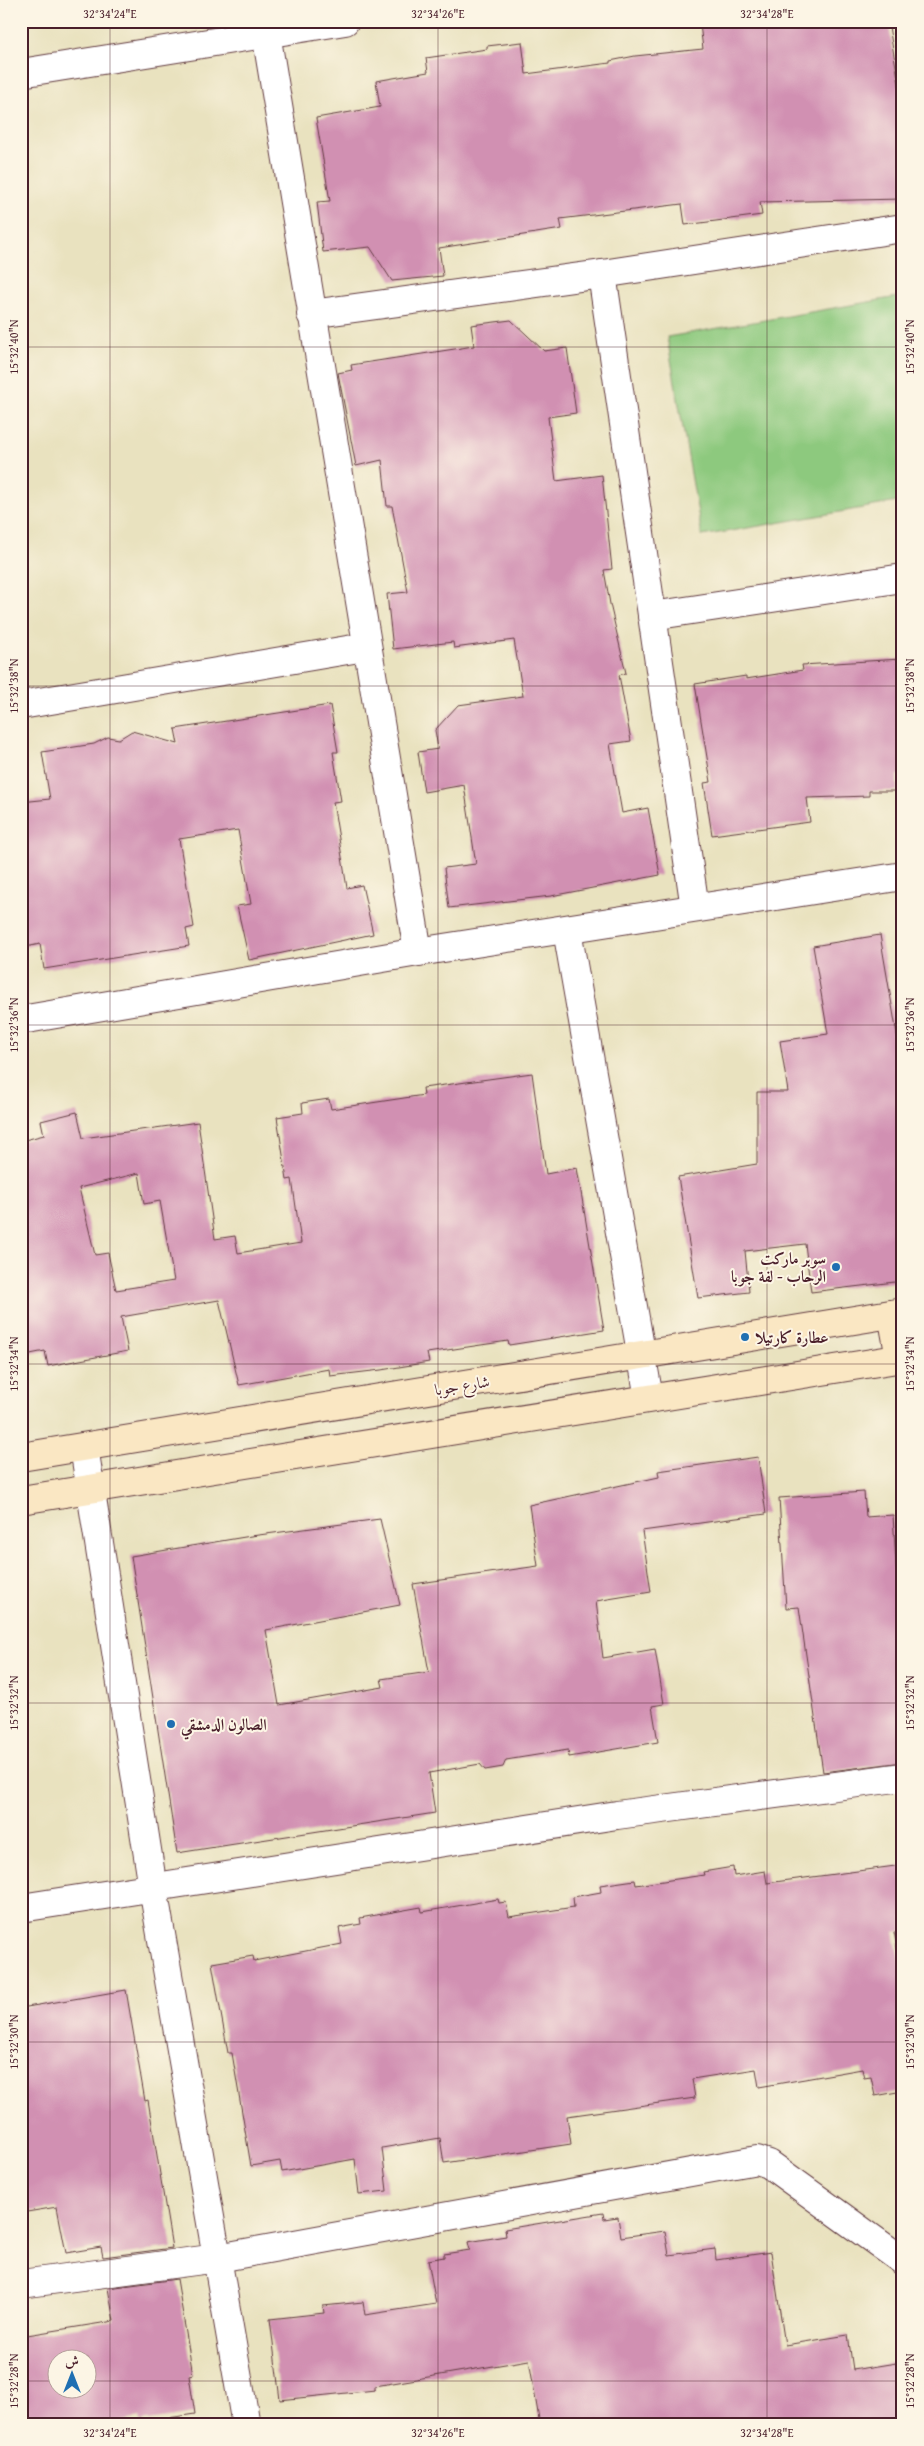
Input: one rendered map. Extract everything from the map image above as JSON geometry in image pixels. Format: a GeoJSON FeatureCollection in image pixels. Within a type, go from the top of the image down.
{"type":"FeatureCollection","features":[{"type":"Feature","properties":{"kind":"street"},"geometry":{"type":"LineString","coordinates":[[21,73],[264,27],[345,21]]}},
{"type":"Feature","properties":{"kind":"street"},"geometry":{"type":"LineString","coordinates":[[264,27],[418,952]]}},
{"type":"Feature","properties":{"kind":"street"},"geometry":{"type":"LineString","coordinates":[[311,314],[602,274],[903,228]]}},
{"type":"Feature","properties":{"kind":"street"},"geometry":{"type":"LineString","coordinates":[[602,274],[695,908]]}},
{"type":"Feature","properties":{"kind":"street"},"geometry":{"type":"LineString","coordinates":[[652,616],[903,578]]}},
{"type":"Feature","properties":{"kind":"street"},"geometry":{"type":"LineString","coordinates":[[21,705],[366,647]]}},
{"type":"Feature","properties":{"kind":"street"},"geometry":{"type":"LineString","coordinates":[[21,1020],[418,952],[903,876]]}},
{"type":"Feature","properties":{"kind":"street"},"geometry":{"type":"LineString","coordinates":[[567,930],[650,1398]]}},
{"type":"Feature","properties":{"kind":"street"},"geometry":{"type":"LineString","coordinates":[[21,1500],[901,1358],[897,1313]]}},
{"type":"Feature","properties":{"kind":"street","name":"شارع جوبا"},"geometry":{"type":"LineString","coordinates":[[21,1458],[897,1313]]}},
{"type":"Feature","properties":{"kind":"street"},"geometry":{"type":"LineString","coordinates":[[84,1447],[152,1888],[246,2425]]}},
{"type":"Feature","properties":{"kind":"street"},"geometry":{"type":"LineString","coordinates":[[21,1908],[617,1815],[903,1777]]}},
{"type":"Feature","properties":{"kind":"street"},"geometry":{"type":"LineString","coordinates":[[21,2284],[218,2258],[757,2160],[769,2164],[903,2261]]}},
{"type":"Feature","properties":{"kind":"green space"},"geometry":{"type":"Polygon","coordinates":[[[903,296],[903,501],[702,536],[667,337],[903,296]]]}},
{"type":"Feature","properties":{"kind":"building"},"geometry":{"type":"Polygon","coordinates":[[[736,21],[736,25],[764,21],[888,21],[899,84],[903,199],[760,202],[762,215],[685,225],[682,204],[560,219],[562,229],[439,248],[443,276],[392,281],[370,247],[323,252],[317,202],[330,201],[316,118],[380,107],[376,81],[428,72],[426,58],[487,49],[487,46],[522,42],[526,74],[610,63],[610,61],[635,56],[703,49],[700,24],[736,21]]]}},
{"type":"Feature","properties":{"kind":"building"},"geometry":{"type":"Polygon","coordinates":[[[511,320],[544,351],[567,348],[576,413],[548,417],[556,481],[602,475],[612,569],[604,570],[626,673],[619,675],[631,741],[610,744],[622,813],[648,808],[660,875],[551,896],[449,908],[444,868],[476,864],[464,785],[424,792],[418,752],[438,749],[435,730],[458,705],[523,696],[514,640],[454,648],[453,642],[393,649],[387,594],[408,592],[392,506],[387,506],[382,460],[356,466],[338,373],[352,370],[351,365],[474,346],[471,325],[511,320]]]}},
{"type":"Feature","properties":{"kind":"building"},"geometry":{"type":"Polygon","coordinates":[[[901,659],[903,775],[897,775],[897,791],[869,791],[869,796],[807,798],[810,822],[712,835],[704,783],[711,782],[695,684],[746,676],[746,679],[803,670],[802,665],[901,659]]]}},
{"type":"Feature","properties":{"kind":"building"},"geometry":{"type":"Polygon","coordinates":[[[330,705],[338,752],[333,752],[341,801],[333,802],[347,888],[362,885],[373,934],[249,960],[237,906],[251,904],[238,830],[179,839],[194,927],[186,929],[189,946],[44,969],[40,944],[21,948],[21,802],[50,799],[42,752],[94,744],[108,737],[119,739],[132,731],[178,744],[175,729],[330,705]]]}},
{"type":"Feature","properties":{"kind":"building"},"geometry":{"type":"Polygon","coordinates":[[[880,935],[899,1046],[903,1046],[903,1281],[811,1292],[805,1244],[745,1251],[749,1292],[698,1298],[678,1177],[757,1164],[757,1092],[788,1092],[780,1041],[828,1034],[813,946],[880,935]]]}},
{"type":"Feature","properties":{"kind":"building"},"geometry":{"type":"Polygon","coordinates":[[[532,1073],[546,1174],[577,1168],[604,1330],[509,1345],[508,1341],[427,1353],[429,1362],[381,1370],[330,1376],[329,1369],[239,1385],[219,1300],[121,1317],[128,1351],[48,1366],[45,1351],[25,1355],[21,1335],[21,1280],[27,1279],[21,1252],[21,1141],[44,1135],[41,1121],[77,1112],[83,1138],[198,1122],[215,1239],[235,1236],[238,1253],[301,1243],[292,1179],[287,1180],[277,1117],[303,1113],[302,1103],[329,1099],[331,1109],[424,1095],[423,1088],[532,1073]],[[139,1173],[79,1188],[95,1255],[108,1253],[116,1290],[174,1281],[160,1201],[144,1204],[139,1173]]]}},
{"type":"Feature","properties":{"kind":"building"},"geometry":{"type":"Polygon","coordinates":[[[758,1457],[766,1514],[642,1531],[651,1592],[596,1601],[603,1658],[655,1649],[664,1704],[652,1706],[658,1742],[569,1757],[568,1750],[506,1760],[503,1767],[485,1770],[480,1764],[429,1773],[435,1813],[177,1853],[131,1556],[251,1536],[380,1519],[400,1605],[266,1630],[279,1705],[383,1687],[381,1679],[429,1672],[413,1584],[538,1566],[529,1505],[659,1477],[658,1471],[758,1457]]]}},
{"type":"Feature","properties":{"kind":"building"},"geometry":{"type":"Polygon","coordinates":[[[864,1492],[866,1517],[893,1515],[900,1628],[903,1628],[903,1762],[823,1772],[799,1607],[786,1608],[779,1498],[864,1492]]]}},
{"type":"Feature","properties":{"kind":"building"},"geometry":{"type":"Polygon","coordinates":[[[903,1865],[903,1931],[894,1932],[903,1981],[903,2091],[875,2096],[871,2077],[864,2078],[862,2069],[759,2087],[756,2069],[692,2079],[695,2098],[567,2116],[571,2144],[444,2163],[440,2138],[382,2148],[387,2191],[359,2194],[355,2159],[282,2172],[280,2161],[251,2166],[232,2053],[228,2053],[212,1963],[253,1956],[254,1961],[342,1944],[339,1928],[361,1924],[360,1918],[421,1907],[422,1912],[498,1899],[499,1903],[506,1902],[509,1917],[574,1907],[573,1897],[601,1892],[600,1885],[635,1880],[636,1885],[704,1875],[703,1872],[733,1867],[734,1876],[765,1871],[767,1883],[903,1865]]]}},
{"type":"Feature","properties":{"kind":"building"},"geometry":{"type":"Polygon","coordinates":[[[126,1990],[145,2101],[148,2100],[172,2248],[103,2257],[101,2247],[66,2253],[57,2207],[21,2213],[21,2008],[126,1990]]]}},
{"type":"Feature","properties":{"kind":"building"},"geometry":{"type":"Polygon","coordinates":[[[603,2213],[604,2219],[618,2217],[621,2237],[665,2231],[669,2255],[715,2249],[716,2260],[771,2252],[785,2345],[848,2335],[853,2370],[896,2363],[903,2408],[903,2425],[540,2425],[529,2360],[375,2386],[375,2390],[280,2400],[270,2319],[324,2313],[323,2306],[363,2302],[365,2315],[436,2304],[428,2260],[444,2257],[444,2254],[470,2250],[468,2242],[506,2236],[505,2229],[603,2213]]]}},
{"type":"Feature","properties":{"kind":"building"},"geometry":{"type":"Polygon","coordinates":[[[177,2279],[193,2375],[189,2376],[195,2414],[141,2422],[140,2418],[99,2425],[21,2425],[21,2336],[114,2321],[108,2288],[177,2279]]]}},
{"type":"Feature","properties":{"kind":"place","name":"سوبر ماركت الرحاب - لفة جوبا"},"geometry":{"type":"Point","coordinates":[836,1267]}},
{"type":"Feature","properties":{"kind":"place","name":"عطارة كارتيلا"},"geometry":{"type":"Point","coordinates":[745,1337]}},
{"type":"Feature","properties":{"kind":"place","name":"الصالون الدمشقي"},"geometry":{"type":"Point","coordinates":[171,1724]}}]}
